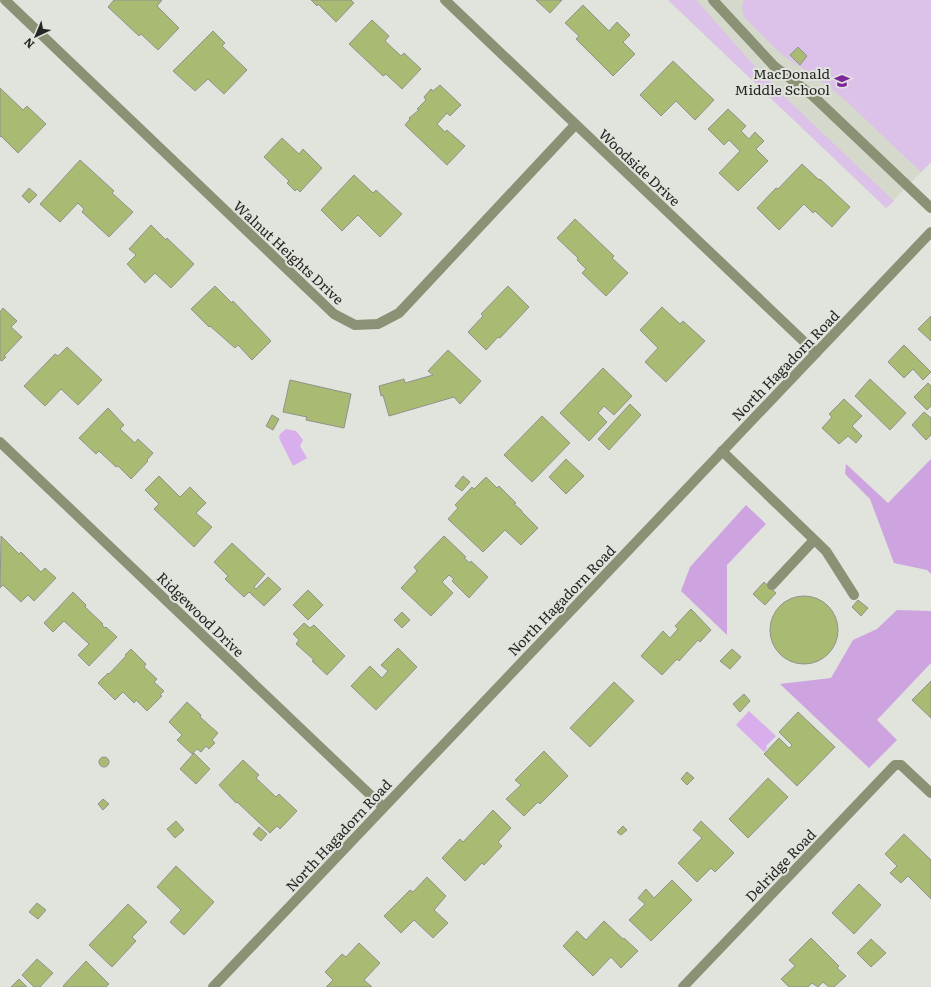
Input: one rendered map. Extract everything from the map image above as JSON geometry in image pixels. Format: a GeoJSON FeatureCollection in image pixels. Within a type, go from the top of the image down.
{"type":"FeatureCollection","features":[{"type":"Feature","properties":{"kind":"street","name":"Walnut Heights Drive"},"geometry":{"type":"LineString","coordinates":[[5,0],[334,314],[355,325],[378,324],[399,313],[575,124]]}},
{"type":"Feature","properties":{"kind":"street","name":"Woodside Drive"},"geometry":{"type":"LineString","coordinates":[[445,0],[816,353]]}},
{"type":"Feature","properties":{"kind":"street"},"geometry":{"type":"LineString","coordinates":[[713,0],[774,66],[814,96],[931,208]]}},
{"type":"Feature","properties":{"kind":"street","name":"North Hagadorn Road"},"geometry":{"type":"LineString","coordinates":[[213,987],[931,232]]}},
{"type":"Feature","properties":{"kind":"street","name":"Ridgewood Drive"},"geometry":{"type":"LineString","coordinates":[[1,446],[383,807]]}},
{"type":"Feature","properties":{"kind":"street"},"geometry":{"type":"LineString","coordinates":[[722,451],[826,551],[854,595]]}},
{"type":"Feature","properties":{"kind":"street"},"geometry":{"type":"LineString","coordinates":[[772,585],[814,540]]}},
{"type":"Feature","properties":{"kind":"street","name":"Delridge Road"},"geometry":{"type":"LineString","coordinates":[[683,987],[893,767],[899,764],[904,766],[931,793]]}},
{"type":"Feature","properties":{"kind":"shaded area","name":"MacDonald Middle School"},"geometry":{"type":"Polygon","coordinates":[[[668,0],[931,0],[931,162],[886,208],[668,0]]]}},
{"type":"Feature","properties":{"kind":"shaded area"},"geometry":{"type":"Polygon","coordinates":[[[668,0],[696,0],[752,63],[787,99],[894,201],[886,208],[668,0]]]}},
{"type":"Feature","properties":{"kind":"shaded area"},"geometry":{"type":"Polygon","coordinates":[[[744,0],[931,0],[931,162],[921,172],[846,101],[828,86],[780,53],[744,17],[742,7],[744,0]]]}},
{"type":"Feature","properties":{"kind":"shaded area"},"geometry":{"type":"Polygon","coordinates":[[[286,429],[296,431],[303,440],[300,446],[307,458],[293,466],[279,438],[280,434],[286,429]]]}},
{"type":"Feature","properties":{"kind":"shaded area"},"geometry":{"type":"Polygon","coordinates":[[[931,459],[931,574],[927,570],[894,563],[870,499],[845,474],[846,464],[888,503],[931,459]]]}},
{"type":"Feature","properties":{"kind":"shaded area"},"geometry":{"type":"Polygon","coordinates":[[[746,505],[766,524],[727,565],[727,635],[681,591],[690,567],[746,505]]]}},
{"type":"Feature","properties":{"kind":"shaded area"},"geometry":{"type":"Polygon","coordinates":[[[897,610],[931,611],[931,663],[877,720],[897,740],[869,768],[780,684],[831,678],[853,640],[877,629],[897,610]]]}},
{"type":"Feature","properties":{"kind":"shaded area"},"geometry":{"type":"Polygon","coordinates":[[[749,711],[776,736],[766,746],[767,748],[764,752],[736,725],[749,711]]]}},
{"type":"Feature","properties":{"kind":"building"},"geometry":{"type":"Polygon","coordinates":[[[114,0],[162,0],[157,6],[179,28],[158,50],[141,34],[139,36],[108,7],[114,0]]]}},
{"type":"Feature","properties":{"kind":"building"},"geometry":{"type":"Polygon","coordinates":[[[311,0],[351,0],[354,3],[336,22],[318,4],[317,6],[311,0]]]}},
{"type":"Feature","properties":{"kind":"building"},"geometry":{"type":"Polygon","coordinates":[[[536,0],[562,0],[550,13],[536,0]]]}},
{"type":"Feature","properties":{"kind":"building"},"geometry":{"type":"Polygon","coordinates":[[[583,5],[609,31],[617,22],[630,35],[623,42],[635,54],[613,76],[576,39],[579,36],[565,23],[583,5]]]}},
{"type":"Feature","properties":{"kind":"building"},"geometry":{"type":"Polygon","coordinates":[[[372,20],[389,36],[385,41],[401,56],[404,53],[421,69],[402,89],[386,74],[383,76],[349,44],[372,20]]]}},
{"type":"Feature","properties":{"kind":"building"},"geometry":{"type":"Polygon","coordinates":[[[213,31],[225,43],[222,46],[247,70],[224,94],[208,79],[195,91],[173,71],[213,31]]]}},
{"type":"Feature","properties":{"kind":"building"},"geometry":{"type":"Polygon","coordinates":[[[798,47],[807,56],[800,65],[790,55],[798,47]]]}},
{"type":"Feature","properties":{"kind":"building"},"geometry":{"type":"Polygon","coordinates":[[[673,61],[714,100],[695,120],[676,101],[661,116],[640,95],[673,61]]]}},
{"type":"Feature","properties":{"kind":"building"},"geometry":{"type":"Polygon","coordinates":[[[440,85],[461,105],[450,116],[447,113],[437,124],[445,132],[447,130],[465,146],[447,165],[405,125],[410,119],[409,118],[419,110],[417,109],[426,100],[424,97],[431,89],[433,91],[440,85]]]}},
{"type":"Feature","properties":{"kind":"building"},"geometry":{"type":"Polygon","coordinates":[[[0,88],[23,110],[27,106],[46,124],[18,153],[1,136],[0,137],[0,88]]]}},
{"type":"Feature","properties":{"kind":"building"},"geometry":{"type":"Polygon","coordinates":[[[728,109],[746,126],[741,131],[749,139],[755,132],[764,141],[756,149],[768,161],[738,191],[719,173],[740,151],[729,140],[724,145],[708,129],[728,109]]]}},
{"type":"Feature","properties":{"kind":"building"},"geometry":{"type":"Polygon","coordinates":[[[282,138],[299,154],[303,149],[322,168],[300,192],[297,189],[295,191],[287,183],[289,181],[264,157],[282,138]]]}},
{"type":"Feature","properties":{"kind":"building"},"geometry":{"type":"Polygon","coordinates":[[[80,160],[114,191],[112,193],[133,212],[109,237],[82,212],[84,209],[78,203],[60,222],[40,204],[80,160]]]}},
{"type":"Feature","properties":{"kind":"building"},"geometry":{"type":"Polygon","coordinates":[[[802,164],[850,207],[832,227],[815,211],[813,213],[804,204],[779,230],[757,208],[802,164]]]}},
{"type":"Feature","properties":{"kind":"building"},"geometry":{"type":"Polygon","coordinates":[[[354,175],[373,193],[376,190],[402,214],[380,237],[358,215],[342,231],[321,210],[354,175]]]}},
{"type":"Feature","properties":{"kind":"building"},"geometry":{"type":"Polygon","coordinates":[[[29,188],[37,195],[29,203],[22,196],[29,188]]]}},
{"type":"Feature","properties":{"kind":"building"},"geometry":{"type":"Polygon","coordinates":[[[575,219],[614,256],[612,258],[628,273],[606,296],[582,273],[586,269],[577,260],[578,258],[557,238],[575,219]]]}},
{"type":"Feature","properties":{"kind":"building"},"geometry":{"type":"Polygon","coordinates":[[[151,225],[194,264],[171,288],[155,273],[145,283],[127,264],[136,255],[129,249],[151,225]]]}},
{"type":"Feature","properties":{"kind":"building"},"geometry":{"type":"Polygon","coordinates":[[[215,286],[232,303],[233,301],[271,341],[252,360],[238,345],[235,348],[210,326],[209,327],[191,309],[215,286]]]}},
{"type":"Feature","properties":{"kind":"building"},"geometry":{"type":"Polygon","coordinates":[[[508,286],[529,307],[500,338],[498,337],[486,350],[468,332],[483,316],[481,314],[508,286]]]}},
{"type":"Feature","properties":{"kind":"building"},"geometry":{"type":"Polygon","coordinates":[[[662,307],[680,324],[683,321],[705,341],[666,382],[645,362],[658,348],[640,330],[662,307]]]}},
{"type":"Feature","properties":{"kind":"building"},"geometry":{"type":"Polygon","coordinates":[[[3,308],[17,321],[11,327],[22,337],[4,356],[6,357],[2,361],[0,360],[0,312],[3,308]]]}},
{"type":"Feature","properties":{"kind":"building"},"geometry":{"type":"Polygon","coordinates":[[[931,316],[931,341],[918,329],[931,316]]]}},
{"type":"Feature","properties":{"kind":"building"},"geometry":{"type":"Polygon","coordinates":[[[904,345],[931,372],[923,380],[913,369],[904,378],[888,362],[904,345]]]}},
{"type":"Feature","properties":{"kind":"building"},"geometry":{"type":"Polygon","coordinates":[[[67,347],[102,380],[78,405],[61,389],[45,406],[24,386],[55,354],[58,356],[67,347]]]}},
{"type":"Feature","properties":{"kind":"building"},"geometry":{"type":"Polygon","coordinates":[[[448,350],[481,381],[460,404],[454,397],[389,416],[383,395],[381,396],[379,386],[404,379],[405,383],[433,375],[428,371],[448,350]]]}},
{"type":"Feature","properties":{"kind":"building"},"geometry":{"type":"Polygon","coordinates":[[[603,368],[632,396],[614,415],[604,406],[598,413],[607,422],[589,441],[560,413],[603,368]]]}},
{"type":"Feature","properties":{"kind":"building"},"geometry":{"type":"Polygon","coordinates":[[[870,379],[906,413],[890,430],[855,396],[870,379]]]}},
{"type":"Feature","properties":{"kind":"building"},"geometry":{"type":"Polygon","coordinates":[[[290,380],[351,394],[344,428],[306,420],[307,417],[283,412],[290,380]]]}},
{"type":"Feature","properties":{"kind":"building"},"geometry":{"type":"Polygon","coordinates":[[[928,383],[931,386],[931,406],[927,410],[914,397],[928,383]]]}},
{"type":"Feature","properties":{"kind":"building"},"geometry":{"type":"Polygon","coordinates":[[[844,399],[862,416],[852,426],[862,436],[856,443],[848,436],[839,444],[822,428],[832,417],[829,414],[844,399]]]}},
{"type":"Feature","properties":{"kind":"building"},"geometry":{"type":"Polygon","coordinates":[[[630,404],[641,415],[609,450],[598,439],[630,404]]]}},
{"type":"Feature","properties":{"kind":"building"},"geometry":{"type":"Polygon","coordinates":[[[108,408],[124,425],[120,429],[135,443],[138,439],[153,453],[147,460],[148,461],[131,479],[118,466],[116,467],[99,451],[96,454],[79,438],[108,408]]]}},
{"type":"Feature","properties":{"kind":"building"},"geometry":{"type":"Polygon","coordinates":[[[924,412],[931,418],[931,435],[926,440],[912,425],[924,412]]]}},
{"type":"Feature","properties":{"kind":"building"},"geometry":{"type":"Polygon","coordinates":[[[272,415],[279,419],[273,430],[266,426],[272,415]]]}},
{"type":"Feature","properties":{"kind":"building"},"geometry":{"type":"Polygon","coordinates":[[[542,416],[570,443],[532,482],[504,455],[542,416]]]}},
{"type":"Feature","properties":{"kind":"building"},"geometry":{"type":"Polygon","coordinates":[[[566,459],[584,476],[566,494],[549,477],[566,459]]]}},
{"type":"Feature","properties":{"kind":"building"},"geometry":{"type":"Polygon","coordinates":[[[159,476],[180,497],[190,487],[206,503],[196,513],[212,527],[194,547],[154,509],[159,504],[145,490],[159,476]]]}},
{"type":"Feature","properties":{"kind":"building"},"geometry":{"type":"Polygon","coordinates":[[[463,476],[470,482],[462,491],[455,486],[463,476]]]}},
{"type":"Feature","properties":{"kind":"building"},"geometry":{"type":"Polygon","coordinates":[[[486,477],[497,488],[499,486],[516,503],[514,504],[538,528],[521,545],[505,530],[483,552],[448,519],[458,508],[455,505],[472,487],[474,489],[486,477]]]}},
{"type":"Feature","properties":{"kind":"building"},"geometry":{"type":"Polygon","coordinates":[[[1,536],[19,554],[21,552],[41,572],[45,568],[56,578],[34,601],[28,595],[21,602],[3,585],[0,588],[1,536]]]}},
{"type":"Feature","properties":{"kind":"building"},"geometry":{"type":"Polygon","coordinates":[[[444,536],[466,557],[464,558],[470,563],[471,561],[488,577],[469,598],[452,581],[454,579],[449,575],[442,582],[453,593],[431,616],[401,588],[417,571],[414,567],[444,536]]]}},
{"type":"Feature","properties":{"kind":"building"},"geometry":{"type":"Polygon","coordinates":[[[232,543],[265,574],[254,587],[256,589],[268,577],[281,589],[264,606],[249,592],[244,597],[225,579],[228,576],[214,562],[232,543]]]}},
{"type":"Feature","properties":{"kind":"building"},"geometry":{"type":"Polygon","coordinates":[[[764,582],[776,593],[765,605],[753,594],[764,582]]]}},
{"type":"Feature","properties":{"kind":"building"},"geometry":{"type":"Polygon","coordinates":[[[308,590],[323,605],[308,620],[293,605],[308,590]]]}},
{"type":"Feature","properties":{"kind":"building"},"geometry":{"type":"Polygon","coordinates":[[[73,592],[86,605],[85,607],[103,624],[102,625],[117,637],[89,666],[78,655],[89,644],[64,621],[53,632],[44,623],[73,592]]]}},
{"type":"Feature","properties":{"kind":"building"},"geometry":{"type":"Polygon","coordinates":[[[797,596],[811,596],[823,601],[833,611],[838,623],[838,637],[833,649],[823,659],[811,664],[797,664],[785,659],[775,649],[770,637],[770,623],[775,611],[785,601],[797,596]]]}},
{"type":"Feature","properties":{"kind":"building"},"geometry":{"type":"Polygon","coordinates":[[[858,600],[868,608],[861,616],[852,607],[858,600]]]}},
{"type":"Feature","properties":{"kind":"building"},"geometry":{"type":"Polygon","coordinates":[[[691,609],[711,630],[700,642],[698,640],[679,661],[677,659],[662,675],[641,656],[663,631],[670,638],[678,629],[675,626],[691,609]]]}},
{"type":"Feature","properties":{"kind":"building"},"geometry":{"type":"Polygon","coordinates":[[[402,612],[410,620],[402,628],[394,620],[402,612]]]}},
{"type":"Feature","properties":{"kind":"building"},"geometry":{"type":"Polygon","coordinates":[[[304,623],[310,628],[314,625],[345,656],[327,675],[312,661],[314,660],[296,644],[299,640],[293,634],[304,623]]]}},
{"type":"Feature","properties":{"kind":"building"},"geometry":{"type":"Polygon","coordinates":[[[398,648],[417,667],[376,710],[351,686],[370,666],[382,678],[388,671],[381,665],[398,648]]]}},
{"type":"Feature","properties":{"kind":"building"},"geometry":{"type":"Polygon","coordinates":[[[131,649],[146,664],[144,667],[157,679],[154,682],[164,691],[160,695],[162,696],[147,711],[136,700],[134,703],[123,692],[115,700],[98,683],[108,673],[109,674],[131,649]]]}},
{"type":"Feature","properties":{"kind":"building"},"geometry":{"type":"Polygon","coordinates":[[[732,649],[741,657],[730,669],[720,661],[732,649]]]}},
{"type":"Feature","properties":{"kind":"building"},"geometry":{"type":"Polygon","coordinates":[[[931,681],[931,718],[912,700],[931,681]]]}},
{"type":"Feature","properties":{"kind":"building"},"geometry":{"type":"Polygon","coordinates":[[[614,682],[634,701],[590,747],[570,728],[614,682]]]}},
{"type":"Feature","properties":{"kind":"building"},"geometry":{"type":"Polygon","coordinates":[[[744,694],[750,701],[740,712],[733,704],[744,694]]]}},
{"type":"Feature","properties":{"kind":"building"},"geometry":{"type":"Polygon","coordinates":[[[187,702],[201,715],[200,717],[218,733],[212,740],[215,743],[209,749],[206,746],[201,752],[197,749],[192,754],[177,740],[182,735],[169,722],[187,702]]]}},
{"type":"Feature","properties":{"kind":"building"},"geometry":{"type":"Polygon","coordinates":[[[798,712],[835,747],[797,786],[764,754],[779,738],[789,748],[792,745],[779,732],[798,712]]]}},
{"type":"Feature","properties":{"kind":"building"},"geometry":{"type":"Polygon","coordinates":[[[544,751],[568,776],[540,804],[538,802],[524,816],[506,799],[521,785],[515,780],[544,751]]]}},
{"type":"Feature","properties":{"kind":"building"},"geometry":{"type":"Polygon","coordinates":[[[194,753],[210,769],[196,784],[180,769],[194,753]]]}},
{"type":"Feature","properties":{"kind":"building"},"geometry":{"type":"Polygon","coordinates":[[[102,757],[106,757],[108,758],[108,766],[102,767],[99,764],[99,760],[102,757]]]}},
{"type":"Feature","properties":{"kind":"building"},"geometry":{"type":"Polygon","coordinates":[[[243,760],[259,775],[256,778],[276,797],[279,794],[297,811],[280,829],[277,826],[270,833],[237,802],[236,803],[219,785],[243,760]]]}},
{"type":"Feature","properties":{"kind":"building"},"geometry":{"type":"Polygon","coordinates":[[[687,772],[694,778],[687,785],[681,779],[687,772]]]}},
{"type":"Feature","properties":{"kind":"building"},"geometry":{"type":"Polygon","coordinates":[[[768,778],[788,797],[748,838],[729,819],[768,778]]]}},
{"type":"Feature","properties":{"kind":"building"},"geometry":{"type":"Polygon","coordinates":[[[103,799],[109,804],[103,810],[98,804],[103,799]]]}},
{"type":"Feature","properties":{"kind":"building"},"geometry":{"type":"Polygon","coordinates":[[[493,810],[511,828],[498,842],[502,846],[484,865],[482,863],[465,881],[442,858],[460,839],[463,842],[493,810]]]}},
{"type":"Feature","properties":{"kind":"building"},"geometry":{"type":"Polygon","coordinates":[[[176,821],[184,830],[175,838],[167,829],[176,821]]]}},
{"type":"Feature","properties":{"kind":"building"},"geometry":{"type":"Polygon","coordinates":[[[701,821],[734,853],[715,872],[711,868],[697,882],[678,863],[702,838],[693,830],[701,821]]]}},
{"type":"Feature","properties":{"kind":"building"},"geometry":{"type":"Polygon","coordinates":[[[623,826],[627,830],[621,835],[617,832],[623,826]]]}},
{"type":"Feature","properties":{"kind":"building"},"geometry":{"type":"Polygon","coordinates":[[[259,827],[267,834],[261,841],[253,834],[259,827]]]}},
{"type":"Feature","properties":{"kind":"building"},"geometry":{"type":"Polygon","coordinates":[[[904,834],[931,860],[931,899],[908,876],[901,883],[890,873],[897,866],[885,854],[904,834]]]}},
{"type":"Feature","properties":{"kind":"building"},"geometry":{"type":"Polygon","coordinates":[[[176,866],[214,902],[184,935],[170,922],[181,910],[157,887],[176,866]]]}},
{"type":"Feature","properties":{"kind":"building"},"geometry":{"type":"Polygon","coordinates":[[[427,877],[446,896],[434,910],[448,923],[433,938],[414,920],[401,933],[384,916],[410,890],[413,892],[427,877]]]}},
{"type":"Feature","properties":{"kind":"building"},"geometry":{"type":"Polygon","coordinates":[[[672,880],[692,900],[651,941],[629,920],[645,904],[638,898],[646,889],[654,898],[672,880]]]}},
{"type":"Feature","properties":{"kind":"building"},"geometry":{"type":"Polygon","coordinates":[[[859,884],[881,905],[854,934],[832,913],[859,884]]]}},
{"type":"Feature","properties":{"kind":"building"},"geometry":{"type":"Polygon","coordinates":[[[37,903],[46,910],[38,919],[29,912],[37,903]]]}},
{"type":"Feature","properties":{"kind":"building"},"geometry":{"type":"Polygon","coordinates":[[[128,904],[147,922],[132,937],[136,941],[112,967],[89,945],[128,904]]]}},
{"type":"Feature","properties":{"kind":"building"},"geometry":{"type":"Polygon","coordinates":[[[604,921],[638,951],[621,968],[611,957],[593,976],[563,946],[577,931],[586,940],[604,921]]]}},
{"type":"Feature","properties":{"kind":"building"},"geometry":{"type":"Polygon","coordinates":[[[811,938],[839,966],[837,968],[846,976],[834,987],[829,987],[823,982],[818,987],[812,983],[808,987],[789,987],[781,979],[795,966],[789,960],[811,938]]]}},
{"type":"Feature","properties":{"kind":"building"},"geometry":{"type":"Polygon","coordinates":[[[871,939],[886,953],[871,967],[857,953],[871,939]]]}},
{"type":"Feature","properties":{"kind":"building"},"geometry":{"type":"Polygon","coordinates":[[[359,943],[380,963],[364,980],[372,987],[326,987],[333,980],[325,972],[342,954],[346,957],[359,943]]]}},
{"type":"Feature","properties":{"kind":"building"},"geometry":{"type":"Polygon","coordinates":[[[37,959],[53,973],[40,987],[34,987],[22,975],[37,959]]]}},
{"type":"Feature","properties":{"kind":"building"},"geometry":{"type":"Polygon","coordinates":[[[86,961],[109,984],[106,987],[64,987],[63,986],[86,961]]]}},
{"type":"Feature","properties":{"kind":"building"},"geometry":{"type":"Polygon","coordinates":[[[19,979],[27,987],[11,987],[19,979]]]}},
{"type":"Feature","properties":{"kind":"place","name":"MacDonald Middle School"},"geometry":{"type":"Point","coordinates":[842,81]}}]}
